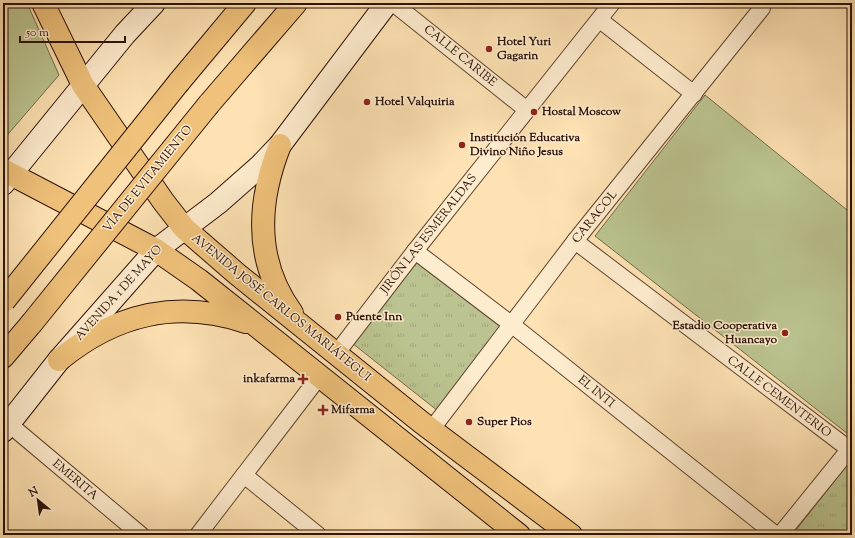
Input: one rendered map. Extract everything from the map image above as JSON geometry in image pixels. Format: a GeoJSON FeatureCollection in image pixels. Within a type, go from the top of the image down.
{"type":"FeatureCollection","features":[{"type":"Feature","properties":{"kind":"main road"},"geometry":{"type":"LineString","coordinates":[[154,3],[125,34],[6,176],[156,250],[199,280],[519,535]]}},
{"type":"Feature","properties":{"kind":"main road"},"geometry":{"type":"LineString","coordinates":[[3,302],[179,82],[245,3]]}},
{"type":"Feature","properties":{"kind":"main road","name":"VÍA DE EVITAMIENTO"},"geometry":{"type":"LineString","coordinates":[[3,356],[31,324],[209,104],[296,3]]}},
{"type":"Feature","properties":{"kind":"main road","name":"AVENIDA 1 DE MAYO"},"geometry":{"type":"LineString","coordinates":[[6,428],[59,360],[156,250],[239,185],[280,145],[388,3]]}},
{"type":"Feature","properties":{"kind":"main road","name":"AVENIDA JOSÉ CARLOS MARIÁTEGUI"},"geometry":{"type":"LineString","coordinates":[[50,6],[83,85],[163,201],[184,228],[336,354],[431,430],[571,535]]}},
{"type":"Feature","properties":{"kind":"main road"},"geometry":{"type":"LineString","coordinates":[[280,145],[265,188],[262,218],[263,236],[270,270],[279,291],[291,311],[306,329]]}},
{"type":"Feature","properties":{"kind":"main road"},"geometry":{"type":"LineString","coordinates":[[59,360],[78,344],[100,331],[123,321],[147,314],[172,311],[197,311],[227,316],[255,325]]}},
{"type":"Feature","properties":{"kind":"street","name":"CALLE CARIBE"},"geometry":{"type":"LineString","coordinates":[[393,3],[527,110]]}},
{"type":"Feature","properties":{"kind":"street","name":"JIRÓN LAS ESMERALDAS"},"geometry":{"type":"LineString","coordinates":[[336,354],[415,251],[612,3]]}},
{"type":"Feature","properties":{"kind":"street","name":"CARACOL"},"geometry":{"type":"LineString","coordinates":[[431,430],[575,241],[762,8]]}},
{"type":"Feature","properties":{"kind":"street"},"geometry":{"type":"LineString","coordinates":[[600,20],[694,94]]}},
{"type":"Feature","properties":{"kind":"street","name":"CALLE CEMENTERIO"},"geometry":{"type":"LineString","coordinates":[[575,241],[850,447]]}},
{"type":"Feature","properties":{"kind":"street","name":"EL INTI"},"geometry":{"type":"LineString","coordinates":[[415,251],[511,324],[776,535]]}},
{"type":"Feature","properties":{"kind":"street"},"geometry":{"type":"LineString","coordinates":[[198,535],[319,377]]}},
{"type":"Feature","properties":{"kind":"street","name":"EMERITA"},"geometry":{"type":"LineString","coordinates":[[6,428],[142,535]]}},
{"type":"Feature","properties":{"kind":"street"},"geometry":{"type":"LineString","coordinates":[[780,535],[850,447]]}},
{"type":"Feature","properties":{"kind":"street"},"geometry":{"type":"LineString","coordinates":[[244,475],[318,535]]}},
{"type":"Feature","properties":{"kind":"green space"},"geometry":{"type":"Polygon","coordinates":[[[3,3],[27,3],[59,75],[3,140],[3,3]]]}},
{"type":"Feature","properties":{"kind":"green space","name":"Estadio Cooperativa Huancayo"},"geometry":{"type":"Polygon","coordinates":[[[705,95],[852,214],[852,429],[848,434],[595,236],[705,95]]]}},
{"type":"Feature","properties":{"kind":"green space"},"geometry":{"type":"Polygon","coordinates":[[[418,257],[507,325],[438,411],[352,343],[418,257]]]}},
{"type":"Feature","properties":{"kind":"green space"},"geometry":{"type":"Polygon","coordinates":[[[852,459],[852,535],[792,535],[852,459]]]}},
{"type":"Feature","properties":{"kind":"place","name":"Hotel Yuri Gagarin"},"geometry":{"type":"Point","coordinates":[489,49]}},
{"type":"Feature","properties":{"kind":"place","name":"Hotel Valquiria"},"geometry":{"type":"Point","coordinates":[367,102]}},
{"type":"Feature","properties":{"kind":"place","name":"Hostal Moscow"},"geometry":{"type":"Point","coordinates":[534,112]}},
{"type":"Feature","properties":{"kind":"place","name":"Institución Educativa Divino Niño Jesus"},"geometry":{"type":"Point","coordinates":[462,145]}},
{"type":"Feature","properties":{"kind":"place","name":"Puente Inn"},"geometry":{"type":"Point","coordinates":[338,317]}},
{"type":"Feature","properties":{"kind":"place","name":"Estadio Cooperativa Huancayo"},"geometry":{"type":"Point","coordinates":[785,333]}},
{"type":"Feature","properties":{"kind":"place","name":"inkafarma"},"geometry":{"type":"Point","coordinates":[303,379]}},
{"type":"Feature","properties":{"kind":"place","name":"Mifarma"},"geometry":{"type":"Point","coordinates":[323,410]}},
{"type":"Feature","properties":{"kind":"place","name":"Super Pios"},"geometry":{"type":"Point","coordinates":[469,422]}}]}
